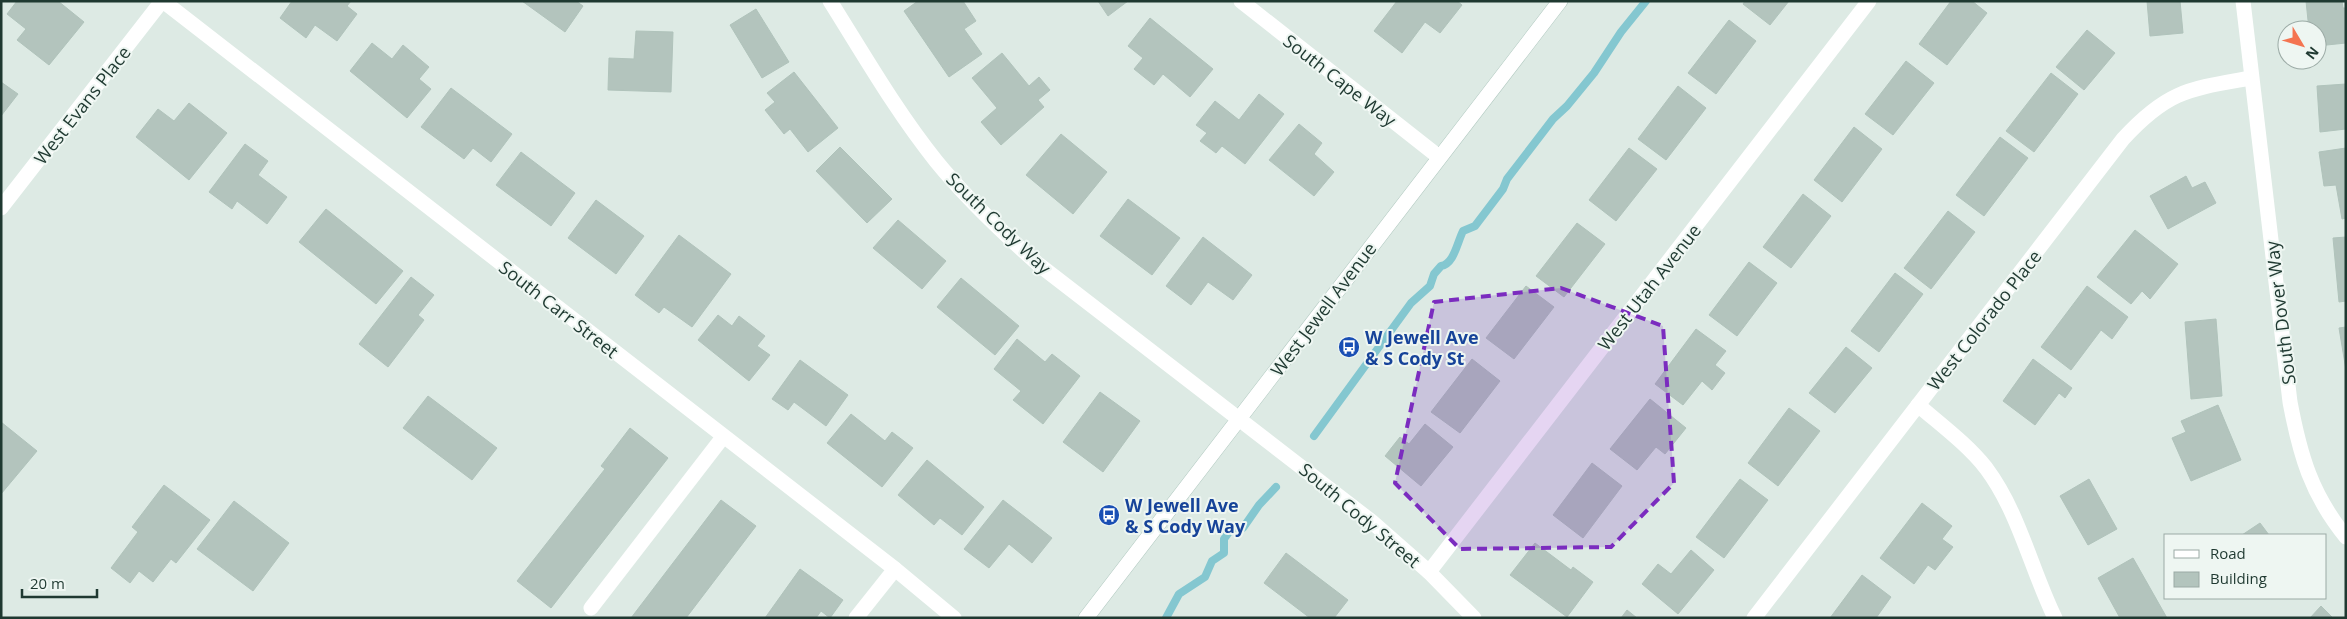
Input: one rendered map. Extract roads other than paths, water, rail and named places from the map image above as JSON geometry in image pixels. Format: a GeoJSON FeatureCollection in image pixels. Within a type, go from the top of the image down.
{"type":"FeatureCollection","features":[{"type":"Feature","properties":{"kind":"street","name":"West Evans Place"},"geometry":{"type":"LineString","coordinates":[[1,208],[163,1]]}},
{"type":"Feature","properties":{"kind":"street","name":"South Carr Street"},"geometry":{"type":"LineString","coordinates":[[163,1],[895,569],[954,618]]}},
{"type":"Feature","properties":{"kind":"street","name":"South Cody Way"},"geometry":{"type":"LineString","coordinates":[[830,1],[922,142],[958,186],[982,211],[1038,264],[1239,418]]}},
{"type":"Feature","properties":{"kind":"street","name":"South Cape Way"},"geometry":{"type":"LineString","coordinates":[[1241,1],[1440,157]]}},
{"type":"Feature","properties":{"kind":"street","name":"West Jewell Avenue"},"geometry":{"type":"LineString","coordinates":[[1086,618],[1560,1]]}},
{"type":"Feature","properties":{"kind":"street","name":"West Utah Avenue"},"geometry":{"type":"LineString","coordinates":[[1429,572],[1870,1]]}},
{"type":"Feature","properties":{"kind":"street","name":"South Dover Way"},"geometry":{"type":"LineString","coordinates":[[2243,1],[2290,402],[2296,434],[2310,477],[2325,509],[2346,537]]}},
{"type":"Feature","properties":{"kind":"street","name":"West Colorado Place"},"geometry":{"type":"LineString","coordinates":[[1754,618],[2123,139],[2153,110],[2182,92],[2251,78]]}},
{"type":"Feature","properties":{"kind":"street"},"geometry":{"type":"LineString","coordinates":[[1918,405],[1973,454],[1997,485],[2015,520],[2055,618]]}},
{"type":"Feature","properties":{"kind":"street","name":"South Cody Street"},"geometry":{"type":"LineString","coordinates":[[1239,418],[1371,521],[1429,572],[1474,618]]}},
{"type":"Feature","properties":{"kind":"street"},"geometry":{"type":"LineString","coordinates":[[591,608],[723,437]]}},
{"type":"Feature","properties":{"kind":"street"},"geometry":{"type":"LineString","coordinates":[[856,618],[895,569]]}},
{"type":"Feature","properties":{"kind":"waterway"},"geometry":{"type":"LineString","coordinates":[[1314,436],[1411,303],[1430,286],[1434,274],[1452,257],[1463,231],[1475,226],[1503,189],[1507,179],[1553,119],[1567,106],[1594,73],[1621,32],[1646,1]]}},
{"type":"Feature","properties":{"kind":"waterway"},"geometry":{"type":"LineString","coordinates":[[1166,618],[1179,594],[1205,577],[1212,561],[1224,553],[1224,539],[1232,528],[1243,528],[1259,505],[1276,487]]}},
{"type":"Feature","properties":{"kind":"place","name":"W Jewell Ave & S Cody St"},"geometry":{"type":"Point","coordinates":[1349,347]}},
{"type":"Feature","properties":{"kind":"place","name":"W Jewell Ave & S Cody Way"},"geometry":{"type":"Point","coordinates":[1109,515]}}]}
